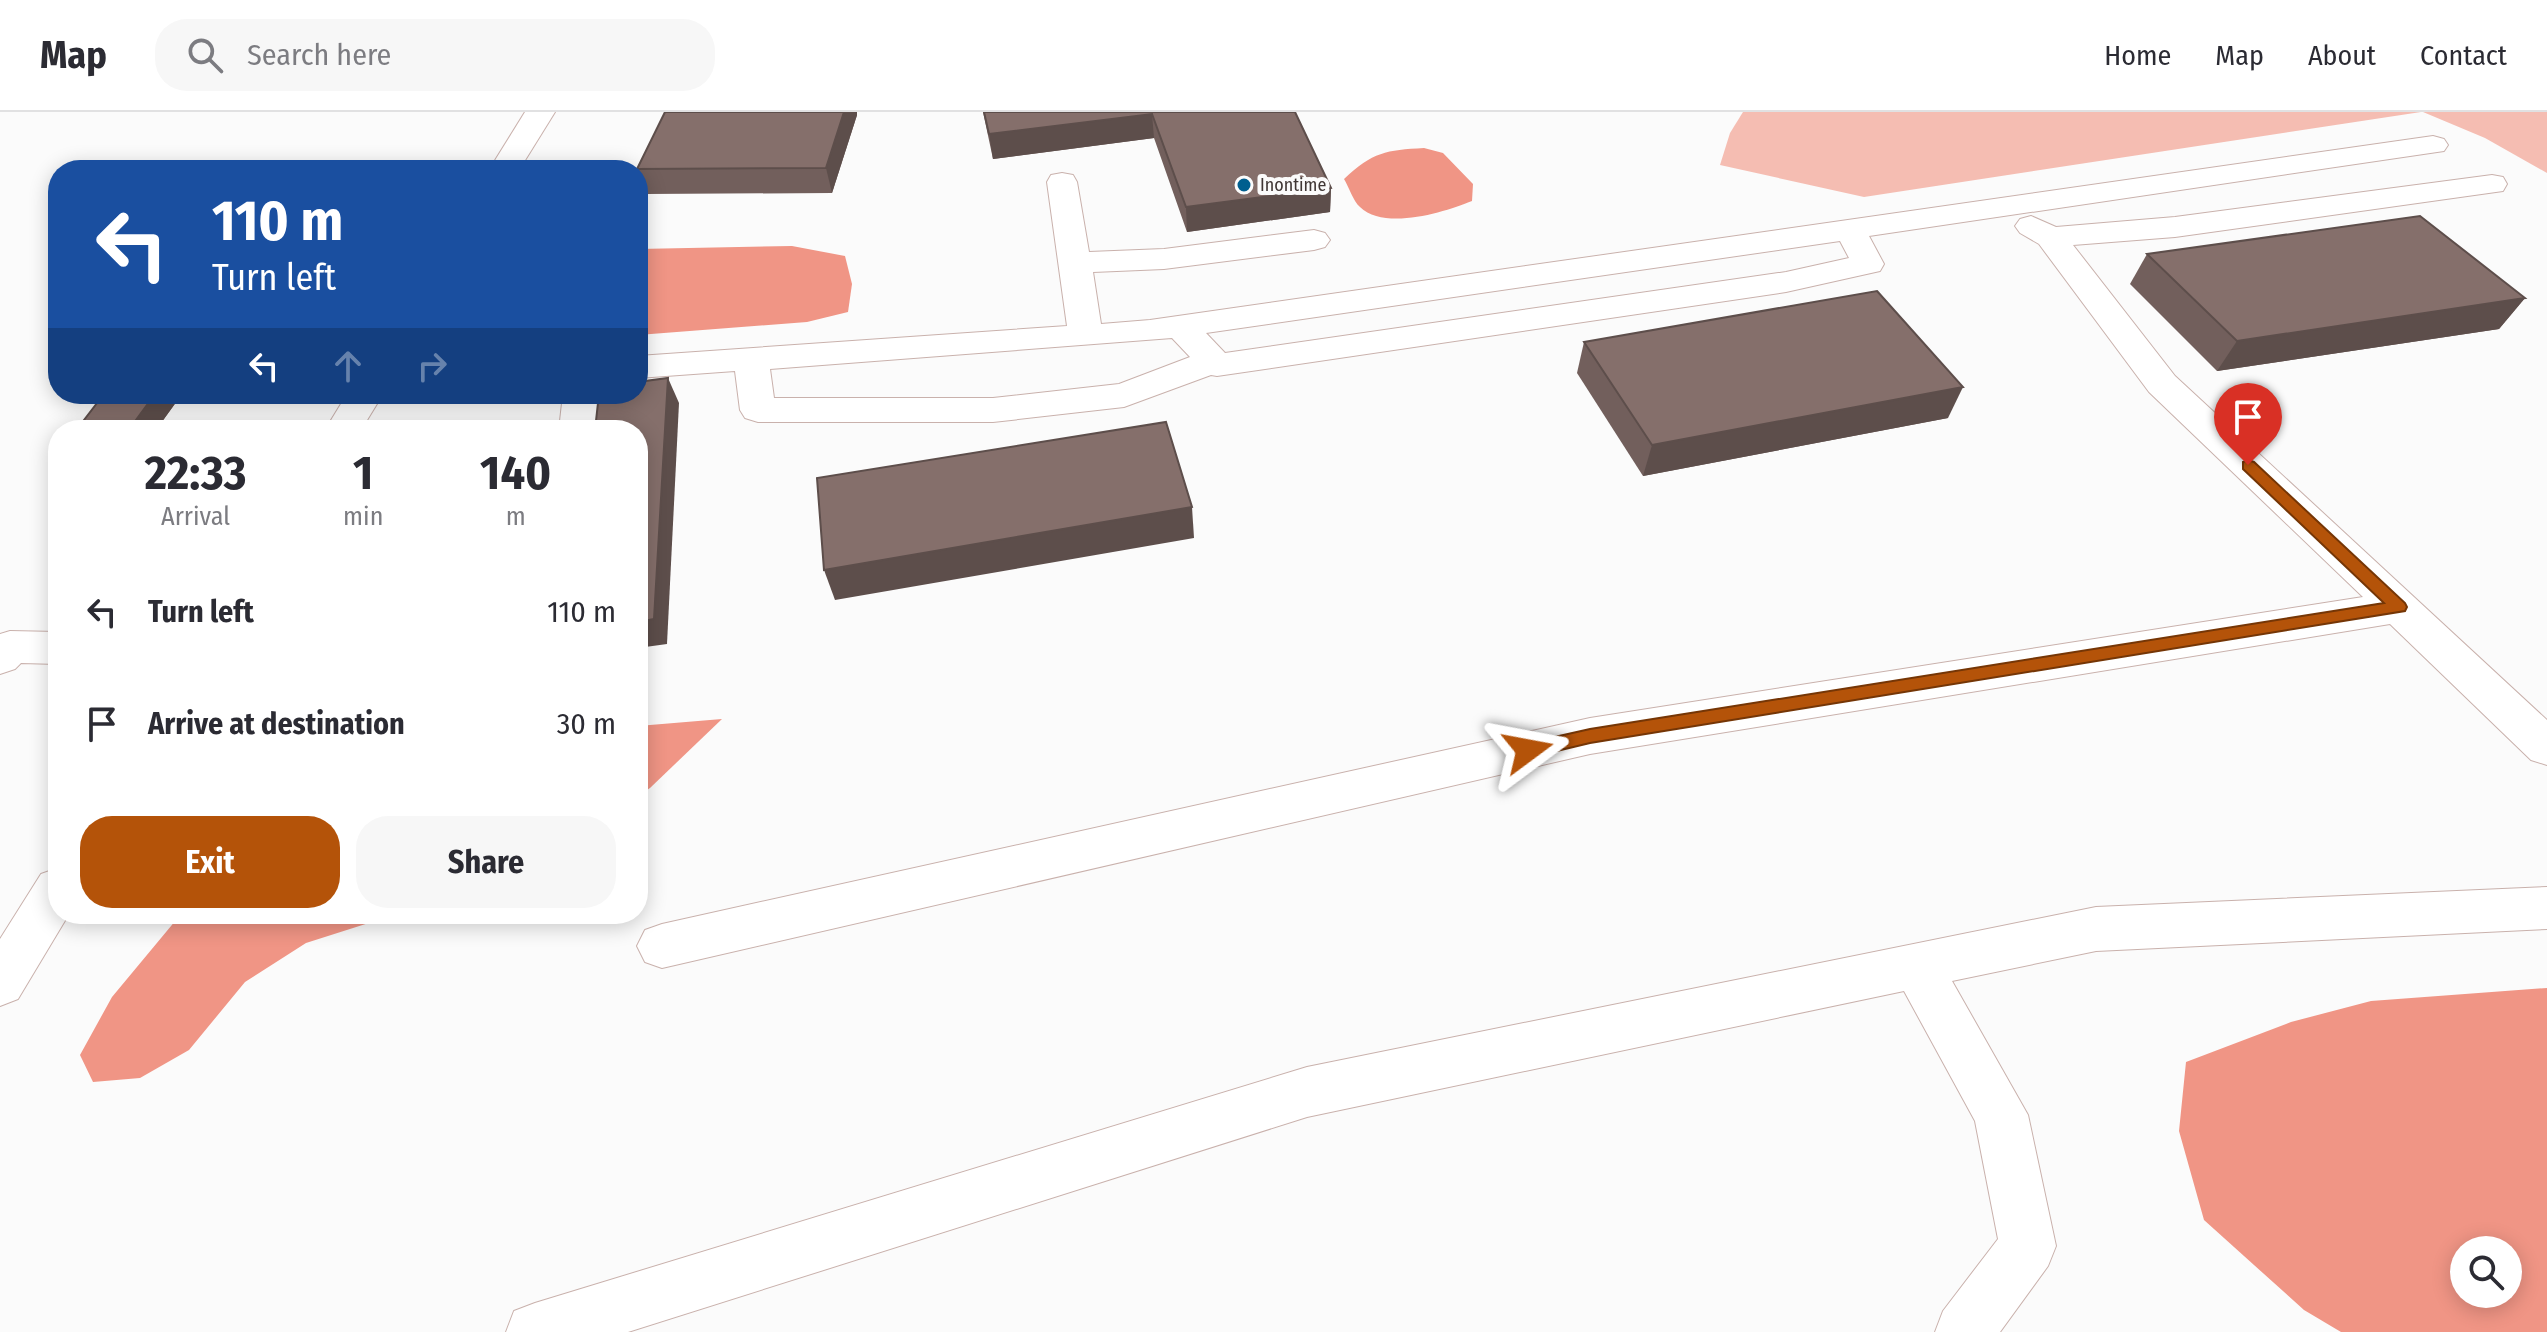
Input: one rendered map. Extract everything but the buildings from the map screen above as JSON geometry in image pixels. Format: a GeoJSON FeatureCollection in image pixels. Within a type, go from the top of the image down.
{"type":"FeatureCollection","features":[{"type":"Feature","properties":{"kind":"main road"},"geometry":{"type":"LineString","coordinates":[[510,160],[540,112]]}},
{"type":"Feature","properties":{"kind":"main road"},"geometry":{"type":"LineString","coordinates":[[648,366],[1180,327],[2433,145]]}},
{"type":"Feature","properties":{"kind":"main road"},"geometry":{"type":"LineString","coordinates":[[1062,182],[1086,336]]}},
{"type":"Feature","properties":{"kind":"main road"},"geometry":{"type":"LineString","coordinates":[[2050,237],[2175,227],[2492,184]]}},
{"type":"Feature","properties":{"kind":"main road"},"geometry":{"type":"LineString","coordinates":[[2002,207],[2050,237],[2162,384],[2547,747]]}},
{"type":"Feature","properties":{"kind":"main road"},"geometry":{"type":"LineString","coordinates":[[1180,327],[1217,365],[1786,282],[1868,264],[1850,230]]}},
{"type":"Feature","properties":{"kind":"main road"},"geometry":{"type":"LineString","coordinates":[[1075,267],[1093,261],[1164,259],[1314,240]]}},
{"type":"Feature","properties":{"kind":"main road"},"geometry":{"type":"LineString","coordinates":[[751,359],[758,410],[818,411],[993,410],[1124,395],[1213,361]]}},
{"type":"Feature","properties":{"kind":"main road"},"geometry":{"type":"LineString","coordinates":[[662,946],[1590,736],[2399,607]]}},
{"type":"Feature","properties":{"kind":"main road"},"geometry":{"type":"LineString","coordinates":[[0,658],[10,647],[48,648]]}},
{"type":"Feature","properties":{"kind":"main road"},"geometry":{"type":"LineString","coordinates":[[0,983],[48,905]]}},
{"type":"Feature","properties":{"kind":"main road"},"geometry":{"type":"LineString","coordinates":[[535,1332],[1307,1092],[2096,929],[2547,908]]}},
{"type":"Feature","properties":{"kind":"main road"},"geometry":{"type":"LineString","coordinates":[[1916,966],[2001,1115],[2028,1246],[1964,1332]]}},
{"type":"Feature","properties":{"kind":"shaded area"},"geometry":{"type":"Polygon","coordinates":[[[1743,112],[2421,112],[1864,197],[1720,165],[1730,133],[1743,112]]]}},
{"type":"Feature","properties":{"kind":"shaded area"},"geometry":{"type":"Polygon","coordinates":[[[2423,112],[2547,112],[2547,173],[2485,138],[2423,112]]]}},
{"type":"Feature","properties":{"kind":"shaded area"},"geometry":{"type":"Polygon","coordinates":[[[1424,148],[1443,153],[1473,184],[1472,201],[1431,214],[1399,219],[1371,214],[1360,207],[1344,179],[1363,163],[1381,154],[1424,148]]]}},
{"type":"Feature","properties":{"kind":"shaded area"},"geometry":{"type":"Polygon","coordinates":[[[792,246],[845,256],[852,284],[848,312],[807,322],[648,334],[648,249],[792,246]]]}},
{"type":"Feature","properties":{"kind":"shaded area"},"geometry":{"type":"Polygon","coordinates":[[[722,719],[648,789],[648,725],[722,719]]]}},
{"type":"Feature","properties":{"kind":"shaded area"},"geometry":{"type":"Polygon","coordinates":[[[173,924],[366,924],[306,943],[245,982],[189,1050],[140,1078],[93,1082],[80,1055],[112,997],[173,924]]]}},
{"type":"Feature","properties":{"kind":"shaded area"},"geometry":{"type":"Polygon","coordinates":[[[2547,988],[2547,1332],[2341,1332],[2304,1310],[2204,1220],[2179,1131],[2186,1062],[2291,1022],[2371,1001],[2547,988]]]}},
{"type":"Feature","properties":{"kind":"place","name":"Inontime"},"geometry":{"type":"Point","coordinates":[1244,185]}},
{"type":"Feature","properties":{"kind":"route"},"geometry":{"type":"LineString","coordinates":[[1528,750],[1590,736],[2399,607],[2248,465]]}}]}
